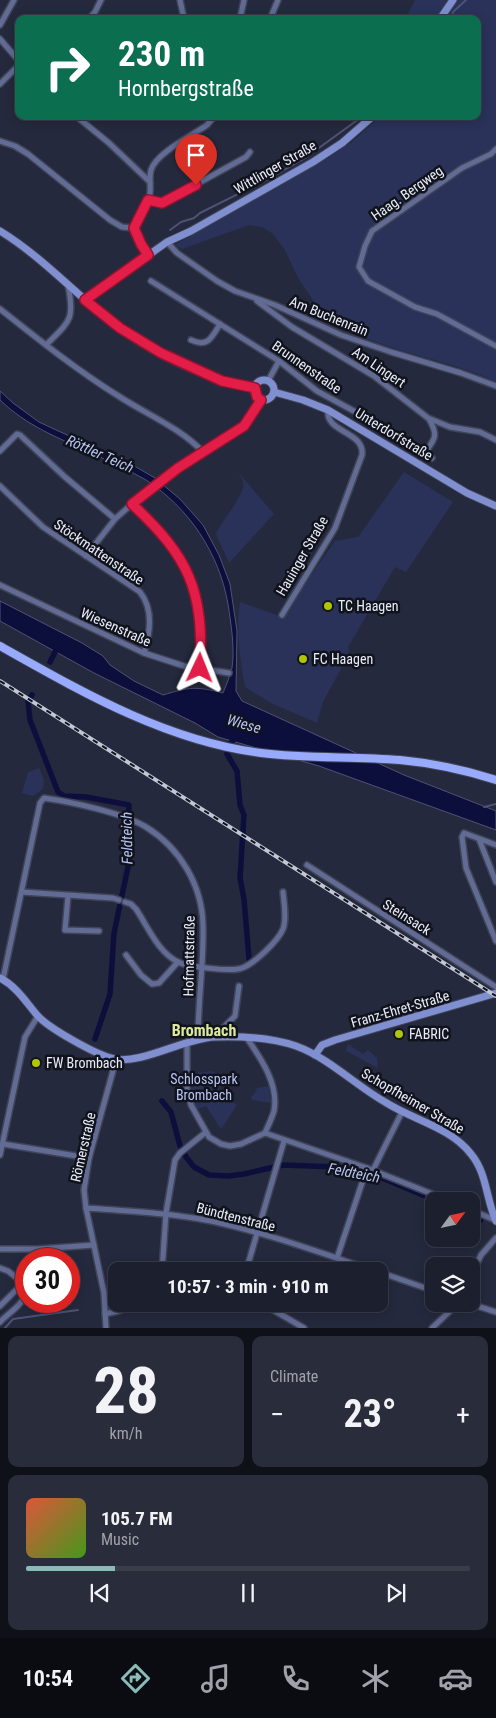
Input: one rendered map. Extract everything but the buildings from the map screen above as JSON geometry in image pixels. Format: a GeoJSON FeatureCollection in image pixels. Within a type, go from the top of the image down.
{"type":"FeatureCollection","features":[{"type":"Feature","properties":{"kind":"main road"},"geometry":{"type":"LineString","coordinates":[[0,646],[64,683],[143,720],[184,735],[223,746],[260,753],[421,763],[464,771],[496,780]]}},
{"type":"Feature","properties":{"kind":"street"},"geometry":{"type":"LineString","coordinates":[[0,25],[14,0]]}},
{"type":"Feature","properties":{"kind":"street"},"geometry":{"type":"LineString","coordinates":[[92,15],[101,0]]}},
{"type":"Feature","properties":{"kind":"street"},"geometry":{"type":"LineString","coordinates":[[180,0],[183,15]]}},
{"type":"Feature","properties":{"kind":"street"},"geometry":{"type":"LineString","coordinates":[[241,15],[244,0]]}},
{"type":"Feature","properties":{"kind":"street"},"geometry":{"type":"LineString","coordinates":[[272,15],[278,0]]}},
{"type":"Feature","properties":{"kind":"street"},"geometry":{"type":"LineString","coordinates":[[443,15],[453,0]]}},
{"type":"Feature","properties":{"kind":"street"},"geometry":{"type":"LineString","coordinates":[[0,39],[15,56]]}},
{"type":"Feature","properties":{"kind":"street"},"geometry":{"type":"LineString","coordinates":[[0,84],[15,69]]}},
{"type":"Feature","properties":{"kind":"street"},"geometry":{"type":"LineString","coordinates":[[81,120],[109,143],[150,182]]}},
{"type":"Feature","properties":{"kind":"street"},"geometry":{"type":"LineString","coordinates":[[134,228],[151,192],[150,172],[153,165],[158,159],[208,125],[211,120]]}},
{"type":"Feature","properties":{"kind":"street","name":"Wittlinger Straße"},"geometry":{"type":"LineString","coordinates":[[85,300],[167,242],[191,231],[313,162],[342,143],[368,120]]}},
{"type":"Feature","properties":{"kind":"street"},"geometry":{"type":"LineString","coordinates":[[0,141],[15,146],[28,154],[110,220],[122,227],[134,228]]}},
{"type":"Feature","properties":{"kind":"street","name":"Haag. Bergweg"},"geometry":{"type":"LineString","coordinates":[[496,149],[491,154],[462,168],[372,231],[364,246],[359,267],[368,281],[415,307],[437,314],[496,346]]}},
{"type":"Feature","properties":{"kind":"street"},"geometry":{"type":"LineString","coordinates":[[148,200],[162,203],[246,157],[250,152]]}},
{"type":"Feature","properties":{"kind":"street"},"geometry":{"type":"LineString","coordinates":[[134,228],[148,255]]}},
{"type":"Feature","properties":{"kind":"street"},"geometry":{"type":"LineString","coordinates":[[0,231],[44,264],[120,328],[161,353],[222,381],[255,388]]}},
{"type":"Feature","properties":{"kind":"street","name":"Am Buchenrain"},"geometry":{"type":"LineString","coordinates":[[167,242],[177,253],[235,291],[275,305],[342,335],[391,352],[461,372],[496,386]]}},
{"type":"Feature","properties":{"kind":"street","name":"Brunnenstraße"},"geometry":{"type":"LineString","coordinates":[[151,281],[279,361],[317,392],[363,416],[424,454]]}},
{"type":"Feature","properties":{"kind":"street"},"geometry":{"type":"LineString","coordinates":[[46,345],[67,324],[71,315],[72,304],[68,285]]}},
{"type":"Feature","properties":{"kind":"street","name":"Am Lingert"},"geometry":{"type":"LineString","coordinates":[[255,299],[292,327],[374,376],[401,395],[428,418],[450,427],[480,432],[496,440]]}},
{"type":"Feature","properties":{"kind":"street"},"geometry":{"type":"LineString","coordinates":[[0,309],[75,368],[182,434],[195,443],[203,452]]}},
{"type":"Feature","properties":{"kind":"street"},"geometry":{"type":"LineString","coordinates":[[190,340],[198,344],[206,342],[213,336],[220,324]]}},
{"type":"Feature","properties":{"kind":"street"},"geometry":{"type":"LineString","coordinates":[[268,381],[279,361]]}},
{"type":"Feature","properties":{"kind":"street"},"geometry":{"type":"LineString","coordinates":[[86,556],[116,520],[150,488],[244,426],[261,400],[269,399],[274,392],[274,388],[268,381],[260,381],[255,388],[257,397],[261,400]]}},
{"type":"Feature","properties":{"kind":"street","name":"Unterdorfstraße"},"geometry":{"type":"LineString","coordinates":[[274,392],[304,400],[328,410],[467,493],[496,506]]}},
{"type":"Feature","properties":{"kind":"street","name":"Hauinger Straße"},"geometry":{"type":"LineString","coordinates":[[282,615],[335,528],[362,455],[360,444],[330,422],[328,410]]}},
{"type":"Feature","properties":{"kind":"street"},"geometry":{"type":"LineString","coordinates":[[424,454],[436,436],[435,428],[428,418]]}},
{"type":"Feature","properties":{"kind":"street"},"geometry":{"type":"LineString","coordinates":[[0,451],[13,437],[17,434],[20,435],[65,477],[116,520]]}},
{"type":"Feature","properties":{"kind":"street","name":"Unterdorfstraße"},"geometry":{"type":"LineString","coordinates":[[424,454],[432,458]]}},
{"type":"Feature","properties":{"kind":"street","name":"Stöckmattenstraße"},"geometry":{"type":"LineString","coordinates":[[0,486],[43,527],[137,589],[143,595],[147,604],[150,626],[150,635],[144,653]]}},
{"type":"Feature","properties":{"kind":"street"},"geometry":{"type":"LineString","coordinates":[[132,504],[172,545],[190,577],[199,610],[200,668]]}},
{"type":"Feature","properties":{"kind":"street","name":"Wiesenstraße"},"geometry":{"type":"LineString","coordinates":[[0,585],[144,653],[168,662],[229,673]]}},
{"type":"Feature","properties":{"kind":"street","name":"Hofmattstraße"},"geometry":{"type":"LineString","coordinates":[[1,978],[22,892],[40,803],[44,798],[124,817],[133,820],[157,835],[174,850],[193,880],[202,914],[198,1038]]}},
{"type":"Feature","properties":{"kind":"street"},"geometry":{"type":"LineString","coordinates":[[496,845],[464,833],[462,837],[466,868],[496,941]]}},
{"type":"Feature","properties":{"kind":"street"},"geometry":{"type":"LineString","coordinates":[[479,839],[496,882]]}},
{"type":"Feature","properties":{"kind":"street","name":"Steinsack"},"geometry":{"type":"LineString","coordinates":[[307,865],[496,987]]}},
{"type":"Feature","properties":{"kind":"street"},"geometry":{"type":"LineString","coordinates":[[22,892],[113,898],[131,904],[164,952],[178,962],[201,968],[240,969],[257,959],[282,931],[284,925],[283,892]]}},
{"type":"Feature","properties":{"kind":"street"},"geometry":{"type":"LineString","coordinates":[[68,896],[65,930],[99,931]]}},
{"type":"Feature","properties":{"kind":"street"},"geometry":{"type":"LineString","coordinates":[[126,955],[141,975],[152,984],[159,983],[178,962]]}},
{"type":"Feature","properties":{"kind":"street"},"geometry":{"type":"LineString","coordinates":[[1,978],[16,990],[38,1016],[62,1034],[116,1060],[141,1057],[198,1038],[247,1038],[269,1075],[275,1099],[274,1112],[265,1133],[241,1144],[230,1146],[212,1140],[191,1105],[187,1089],[187,1042]]}},
{"type":"Feature","properties":{"kind":"street"},"geometry":{"type":"LineString","coordinates":[[214,1037],[235,1016],[239,986]]}},
{"type":"Feature","properties":{"kind":"street","name":"Franz-Ehret-Straße"},"geometry":{"type":"LineString","coordinates":[[315,1055],[322,1046],[335,1040],[496,993]]}},
{"type":"Feature","properties":{"kind":"street"},"geometry":{"type":"LineString","coordinates":[[0,1155],[25,1037],[38,1016]]}},
{"type":"Feature","properties":{"kind":"street","name":"Schopfheimer Straße"},"geometry":{"type":"LineString","coordinates":[[247,1038],[280,1041],[315,1055],[368,1092],[402,1112],[452,1135],[466,1148],[479,1166],[496,1220]]}},
{"type":"Feature","properties":{"kind":"street","name":"Römerstraße"},"geometry":{"type":"LineString","coordinates":[[106,1328],[104,1298],[84,1190],[89,1158],[116,1060]]}},
{"type":"Feature","properties":{"kind":"street"},"geometry":{"type":"LineString","coordinates":[[373,1170],[402,1112]]}},
{"type":"Feature","properties":{"kind":"street"},"geometry":{"type":"LineString","coordinates":[[0,1120],[7,1123]]}},
{"type":"Feature","properties":{"kind":"street"},"geometry":{"type":"LineString","coordinates":[[163,1262],[166,1214],[175,1160],[182,1151],[206,1132]]}},
{"type":"Feature","properties":{"kind":"street"},"geometry":{"type":"LineString","coordinates":[[265,1133],[366,1171],[373,1170],[428,1192]]}},
{"type":"Feature","properties":{"kind":"street"},"geometry":{"type":"LineString","coordinates":[[249,1262],[284,1141]]}},
{"type":"Feature","properties":{"kind":"street"},"geometry":{"type":"LineString","coordinates":[[3,1144],[89,1158]]}},
{"type":"Feature","properties":{"kind":"street"},"geometry":{"type":"LineString","coordinates":[[337,1258],[366,1171]]}},
{"type":"Feature","properties":{"kind":"street","name":"Bündtenstraße"},"geometry":{"type":"LineString","coordinates":[[86,1208],[166,1214],[212,1222],[257,1232],[348,1262]]}},
{"type":"Feature","properties":{"kind":"street"},"geometry":{"type":"LineString","coordinates":[[480,1214],[496,1220]]}},
{"type":"Feature","properties":{"kind":"street"},"geometry":{"type":"LineString","coordinates":[[480,1257],[496,1238]]}},
{"type":"Feature","properties":{"kind":"street"},"geometry":{"type":"LineString","coordinates":[[0,1249],[46,1249],[94,1245]]}},
{"type":"Feature","properties":{"kind":"street"},"geometry":{"type":"LineString","coordinates":[[0,1268],[15,1277]]}},
{"type":"Feature","properties":{"kind":"street","name":"Bündtenstraße"},"geometry":{"type":"LineString","coordinates":[[388,1276],[425,1288]]}},
{"type":"Feature","properties":{"kind":"street"},"geometry":{"type":"LineString","coordinates":[[0,1306],[15,1291]]}},
{"type":"Feature","properties":{"kind":"street"},"geometry":{"type":"LineString","coordinates":[[480,1307],[496,1312]]}},
{"type":"Feature","properties":{"kind":"street"},"geometry":{"type":"LineString","coordinates":[[0,1322],[15,1308]]}},
{"type":"Feature","properties":{"kind":"street"},"geometry":{"type":"LineString","coordinates":[[105,1314],[114,1312]]}},
{"type":"Feature","properties":{"kind":"street"},"geometry":{"type":"LineString","coordinates":[[276,1312],[304,1328]]}},
{"type":"Feature","properties":{"kind":"street"},"geometry":{"type":"LineString","coordinates":[[432,1328],[447,1312]]}},
{"type":"Feature","properties":{"kind":"green space"},"geometry":{"type":"Polygon","coordinates":[[[415,0],[496,0],[496,382],[460,367],[409,353],[317,319],[318,312],[315,303],[298,278],[285,250],[273,234],[262,227],[249,225],[182,249],[175,245],[328,158],[352,142],[377,120],[481,120],[481,15],[407,15],[415,0]]]}},
{"type":"Feature","properties":{"kind":"green space"},"geometry":{"type":"Polygon","coordinates":[[[237,471],[274,514],[229,563],[216,534],[243,487],[243,482],[237,471]]]}},
{"type":"Feature","properties":{"kind":"green space"},"geometry":{"type":"Polygon","coordinates":[[[404,472],[453,502],[406,572],[395,567],[348,647],[349,654],[323,702],[317,723],[271,703],[245,687],[239,644],[240,602],[282,617],[335,541],[358,537],[404,472]]]}},
{"type":"Feature","properties":{"kind":"green space"},"geometry":{"type":"Polygon","coordinates":[[[39,768],[44,780],[43,789],[33,796],[22,793],[28,772],[39,768]]]}},
{"type":"Feature","properties":{"kind":"green space"},"geometry":{"type":"Polygon","coordinates":[[[348,1044],[363,1054],[368,1050],[377,1058],[378,1068],[346,1051],[348,1044]]]}},
{"type":"Feature","properties":{"kind":"green space","name":"Schlosspark Brombach"},"geometry":{"type":"Polygon","coordinates":[[[211,1071],[225,1077],[218,1092],[237,1105],[221,1129],[206,1106],[195,1110],[190,1096],[188,1074],[211,1071]]]}},
{"type":"Feature","properties":{"kind":"green space"},"geometry":{"type":"Polygon","coordinates":[[[268,1086],[271,1103],[252,1100],[251,1096],[254,1095],[257,1088],[268,1086]]]}},
{"type":"Feature","properties":{"kind":"water"},"geometry":{"type":"Polygon","coordinates":[[[0,391],[39,422],[136,467],[155,478],[180,499],[203,525],[219,555],[230,584],[237,631],[236,691],[242,701],[404,775],[496,811],[496,830],[319,766],[218,737],[195,723],[94,673],[0,621],[0,601],[82,643],[103,656],[110,665],[134,681],[163,695],[193,688],[223,693],[232,668],[232,636],[224,585],[200,533],[188,518],[162,491],[146,480],[43,431],[21,417],[0,400],[0,391]]]}},
{"type":"Feature","properties":{"kind":"waterway"},"geometry":{"type":"LineString","coordinates":[[452,15],[466,0]]}},
{"type":"Feature","properties":{"kind":"waterway"},"geometry":{"type":"LineString","coordinates":[[170,230],[181,222],[194,218],[200,213],[272,177],[305,158],[357,120]]}},
{"type":"Feature","properties":{"kind":"waterway","name":"Feldteich"},"geometry":{"type":"LineString","coordinates":[[50,662],[58,646]]}},
{"type":"Feature","properties":{"kind":"waterway","name":"Feldteich"},"geometry":{"type":"LineString","coordinates":[[32,695],[28,701],[30,720],[58,792],[64,796],[86,797],[129,805],[128,867],[114,933],[110,994],[95,1039]]}},
{"type":"Feature","properties":{"kind":"waterway","name":"Wiese"},"geometry":{"type":"LineString","coordinates":[[234,736],[227,754],[237,771],[240,805],[244,815],[240,878],[244,899],[249,959]]}},
{"type":"Feature","properties":{"kind":"waterway"},"geometry":{"type":"LineString","coordinates":[[484,807],[496,804]]}},
{"type":"Feature","properties":{"kind":"waterway","name":"Feldteich"},"geometry":{"type":"LineString","coordinates":[[162,1101],[171,1112],[180,1146],[186,1157],[194,1167],[209,1175],[228,1176],[244,1174],[283,1165],[337,1167],[375,1175],[425,1196]]}},
{"type":"Feature","properties":{"kind":"waterway"},"geometry":{"type":"LineString","coordinates":[[5,1328],[13,1319],[56,1313]]}},
{"type":"Feature","properties":{"kind":"railway"},"geometry":{"type":"LineString","coordinates":[[0,681],[496,996]]}},
{"type":"Feature","properties":{"kind":"place","name":"TC Haagen"},"geometry":{"type":"Point","coordinates":[328,606]}},
{"type":"Feature","properties":{"kind":"place","name":"FC Haagen"},"geometry":{"type":"Point","coordinates":[303,659]}},
{"type":"Feature","properties":{"kind":"place","name":"FABRIC"},"geometry":{"type":"Point","coordinates":[399,1034]}},
{"type":"Feature","properties":{"kind":"place","name":"FW Brombach"},"geometry":{"type":"Point","coordinates":[36,1063]}},
{"type":"Feature","properties":{"kind":"district","name":"Brombach"},"geometry":{"type":"Point","coordinates":[204,1030]}},
{"type":"Feature","properties":{"kind":"route"},"geometry":{"type":"LineString","coordinates":[[196,185],[162,203],[148,200],[134,228],[148,255],[85,300],[120,328],[161,353],[222,381],[255,388],[257,397],[261,400],[244,426],[178,468],[132,504],[172,545],[181,558],[192,582],[199,610],[200,668]]}},
{"type":"Feature","properties":{"kind":"water label","name":"Röttler Teich"},"geometry":{"type":"Point","coordinates":[100,454]}}]}
